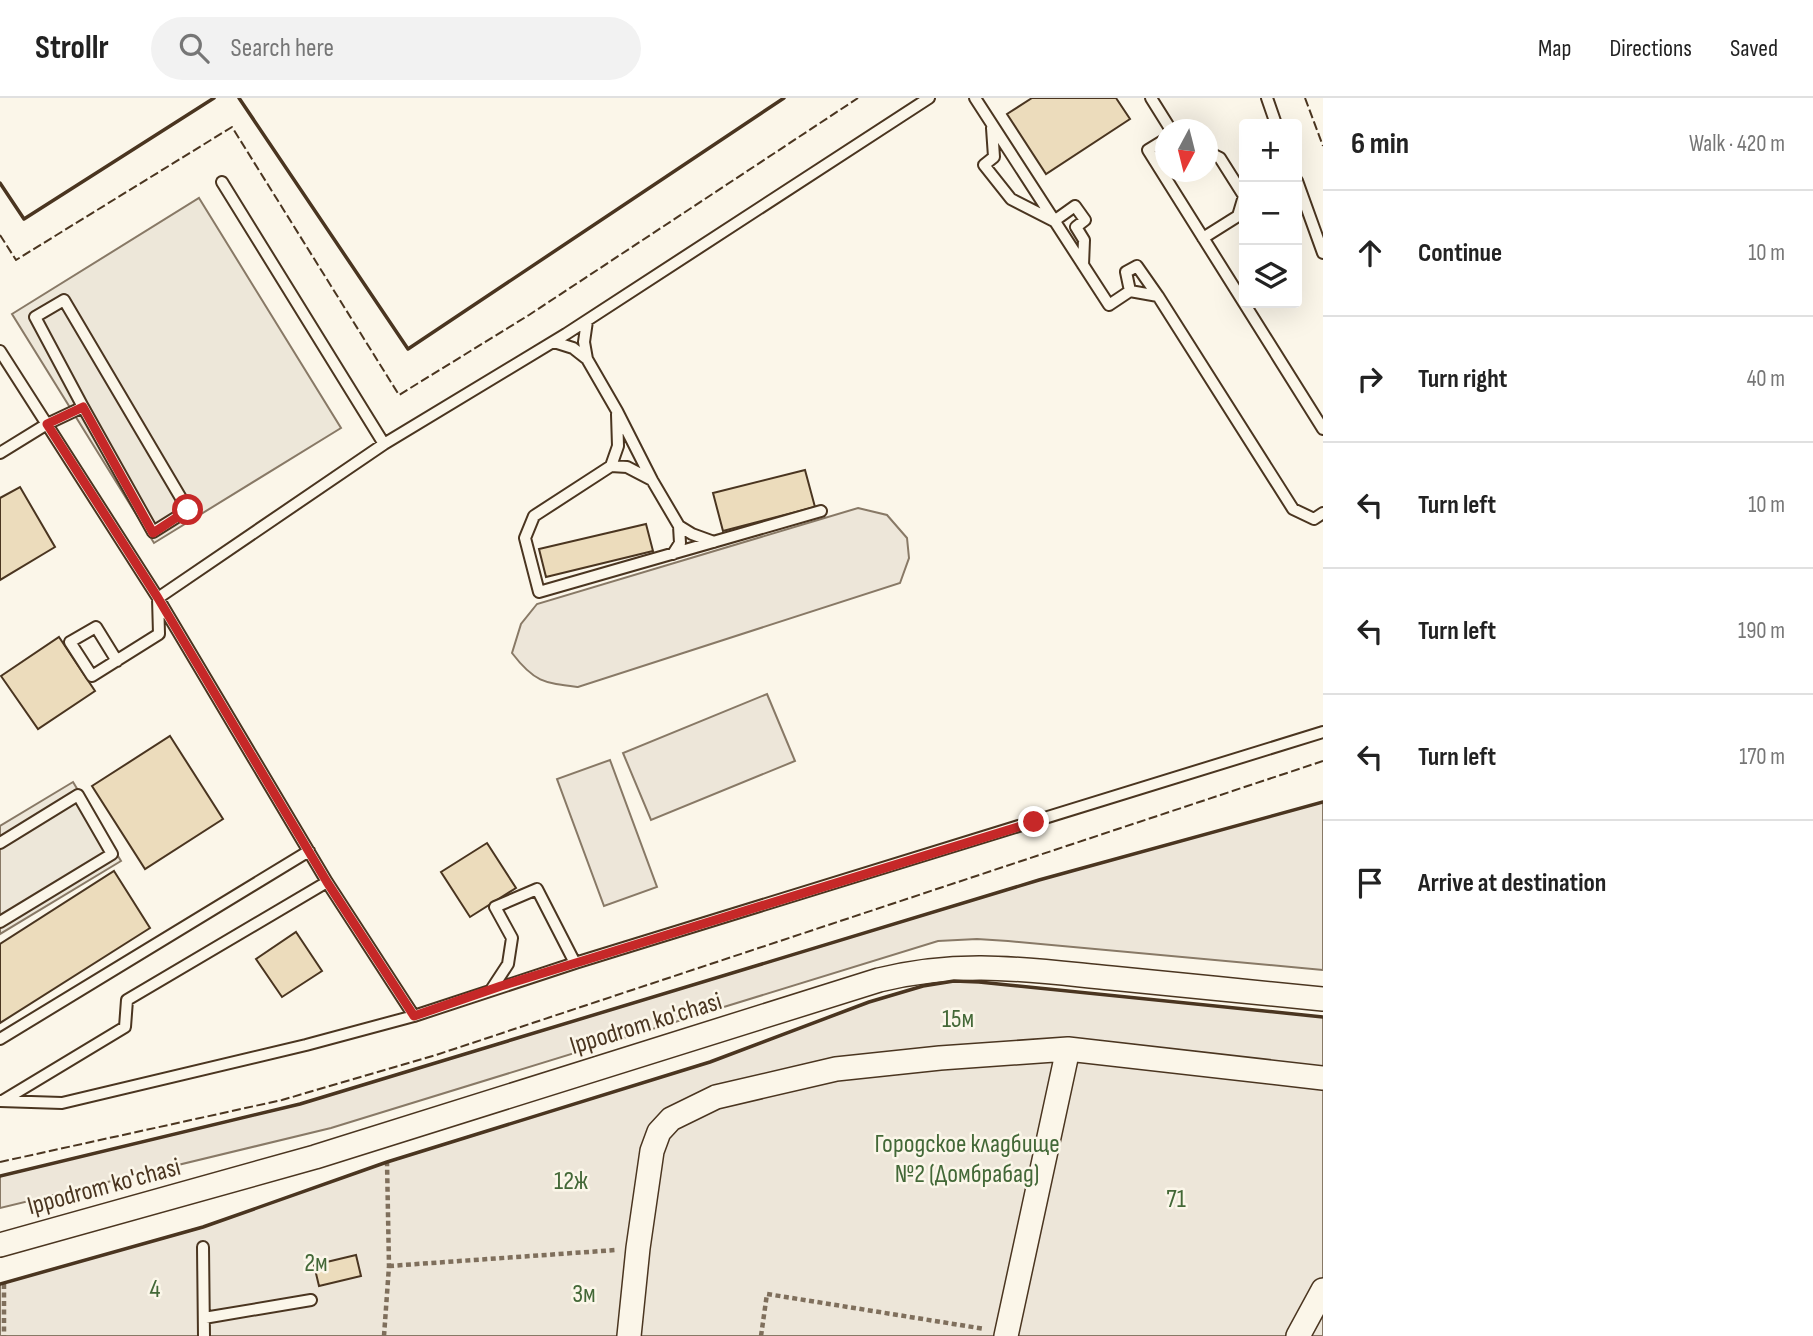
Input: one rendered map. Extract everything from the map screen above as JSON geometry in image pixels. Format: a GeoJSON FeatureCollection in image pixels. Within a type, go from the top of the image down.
{"type":"FeatureCollection","features":[{"type":"Feature","properties":{"kind":"street","name":"Ippodrom ko'chasi"},"geometry":{"type":"LineString","coordinates":[[0,1245],[315,1157],[909,972],[940,968],[1003,968],[1323,999]]}},
{"type":"Feature","properties":{"kind":"street"},"geometry":{"type":"LineString","coordinates":[[1006,1334],[1068,1049]]}},
{"type":"Feature","properties":{"kind":"street"},"geometry":{"type":"LineString","coordinates":[[629,1336],[652,1151],[659,1132],[671,1119],[716,1097],[836,1069],[1068,1049],[1323,1078]]}},
{"type":"Feature","properties":{"kind":"street"},"geometry":{"type":"LineString","coordinates":[[1298,1336],[1323,1290]]}},
{"type":"Feature","properties":{"kind":"lane"},"geometry":{"type":"LineString","coordinates":[[158,598],[384,444],[554,342],[929,98]]}},
{"type":"Feature","properties":{"kind":"lane"},"geometry":{"type":"LineString","coordinates":[[975,98],[1109,305],[1130,291],[1158,296]]}},
{"type":"Feature","properties":{"kind":"lane"},"geometry":{"type":"LineString","coordinates":[[1151,98],[1164,119]]}},
{"type":"Feature","properties":{"kind":"lane"},"geometry":{"type":"LineString","coordinates":[[1267,98],[1274,119]]}},
{"type":"Feature","properties":{"kind":"lane"},"geometry":{"type":"LineString","coordinates":[[992,125],[994,157],[984,164],[1011,198],[1054,221]]}},
{"type":"Feature","properties":{"kind":"lane"},"geometry":{"type":"LineString","coordinates":[[1155,145],[1147,150],[1155,163]]}},
{"type":"Feature","properties":{"kind":"lane"},"geometry":{"type":"LineString","coordinates":[[1203,238],[1238,216],[1244,196],[1218,157]]}},
{"type":"Feature","properties":{"kind":"lane"},"geometry":{"type":"LineString","coordinates":[[222,182],[384,444]]}},
{"type":"Feature","properties":{"kind":"lane"},"geometry":{"type":"LineString","coordinates":[[1167,182],[1323,429]]}},
{"type":"Feature","properties":{"kind":"lane"},"geometry":{"type":"LineString","coordinates":[[1297,182],[1323,253]]}},
{"type":"Feature","properties":{"kind":"lane"},"geometry":{"type":"LineString","coordinates":[[1054,221],[1075,206],[1085,220],[1076,227],[1084,240],[1083,265]]}},
{"type":"Feature","properties":{"kind":"lane"},"geometry":{"type":"LineString","coordinates":[[1130,291],[1126,272],[1138,266],[1293,509],[1314,519],[1323,513]]}},
{"type":"Feature","properties":{"kind":"lane"},"geometry":{"type":"LineString","coordinates":[[64,300],[188,510],[153,533],[83,407],[35,317],[64,300]]}},
{"type":"Feature","properties":{"kind":"lane"},"geometry":{"type":"LineString","coordinates":[[587,321],[584,342],[587,359],[679,526],[680,543],[673,554]]}},
{"type":"Feature","properties":{"kind":"lane"},"geometry":{"type":"LineString","coordinates":[[554,342],[573,348],[587,359]]}},
{"type":"Feature","properties":{"kind":"lane"},"geometry":{"type":"LineString","coordinates":[[0,351],[158,598],[327,882],[414,1016]]}},
{"type":"Feature","properties":{"kind":"lane"},"geometry":{"type":"LineString","coordinates":[[0,453],[47,424],[83,407]]}},
{"type":"Feature","properties":{"kind":"lane"},"geometry":{"type":"LineString","coordinates":[[611,466],[618,446],[617,411]]}},
{"type":"Feature","properties":{"kind":"lane"},"geometry":{"type":"LineString","coordinates":[[652,480],[627,467],[611,466],[534,516],[526,538],[539,592],[821,511]]}},
{"type":"Feature","properties":{"kind":"lane"},"geometry":{"type":"LineString","coordinates":[[679,526],[714,542]]}},
{"type":"Feature","properties":{"kind":"lane"},"geometry":{"type":"LineString","coordinates":[[117,661],[96,627],[70,642],[92,676],[117,661],[159,634],[158,598]]}},
{"type":"Feature","properties":{"kind":"lane"},"geometry":{"type":"LineString","coordinates":[[1,1100],[62,1102],[292,1048],[414,1016],[575,963],[1323,732]]}},
{"type":"Feature","properties":{"kind":"lane"},"geometry":{"type":"LineString","coordinates":[[0,843],[78,795],[112,854],[0,922]]}},
{"type":"Feature","properties":{"kind":"lane"},"geometry":{"type":"LineString","coordinates":[[0,1039],[309,851]]}},
{"type":"Feature","properties":{"kind":"lane"},"geometry":{"type":"LineString","coordinates":[[1,1100],[125,1027],[127,1000],[327,882]]}},
{"type":"Feature","properties":{"kind":"lane"},"geometry":{"type":"LineString","coordinates":[[491,990],[508,964],[512,938],[495,907],[537,889],[575,963]]}},
{"type":"Feature","properties":{"kind":"lane"},"geometry":{"type":"LineString","coordinates":[[203,1247],[204,1336]]}},
{"type":"Feature","properties":{"kind":"lane"},"geometry":{"type":"LineString","coordinates":[[204,1318],[311,1300]]}},
{"type":"Feature","properties":{"kind":"path"},"geometry":{"type":"LineString","coordinates":[[384,1336],[389,1266],[387,1162]]}},
{"type":"Feature","properties":{"kind":"path"},"geometry":{"type":"LineString","coordinates":[[389,1266],[638,1248]]}},
{"type":"Feature","properties":{"kind":"path"},"geometry":{"type":"LineString","coordinates":[[4,1284],[4,1336]]}},
{"type":"Feature","properties":{"kind":"path"},"geometry":{"type":"LineString","coordinates":[[761,1336],[767,1294],[1006,1334]]}},
{"type":"Feature","properties":{"kind":"green space"},"geometry":{"type":"Polygon","coordinates":[[[858,508],[887,515],[907,538],[909,558],[900,583],[578,687],[540,679],[527,670],[512,653],[521,624],[537,604],[858,508]]]}},
{"type":"Feature","properties":{"kind":"green space"},"geometry":{"type":"Polygon","coordinates":[[[767,694],[795,761],[651,820],[623,753],[767,694]]]}},
{"type":"Feature","properties":{"kind":"green space"},"geometry":{"type":"Polygon","coordinates":[[[610,760],[657,887],[604,906],[557,779],[610,760]]]}},
{"type":"Feature","properties":{"kind":"green space"},"geometry":{"type":"Polygon","coordinates":[[[1323,802],[1323,970],[1008,941],[938,941],[331,1128],[0,1208],[0,1176],[300,1104],[1039,880],[1323,802]]]}},
{"type":"Feature","properties":{"kind":"green space","name":"Городское кладбище №2 (Домбрабад)"},"geometry":{"type":"Polygon","coordinates":[[[954,981],[1323,1017],[1323,1336],[0,1336],[0,1284],[203,1227],[387,1162],[710,1062],[869,1002],[923,986],[954,981]]]}},
{"type":"Feature","properties":{"kind":"shaded area"},"geometry":{"type":"Polygon","coordinates":[[[199,198],[341,428],[154,543],[12,314],[199,198]]]}},
{"type":"Feature","properties":{"kind":"shaded area"},"geometry":{"type":"Polygon","coordinates":[[[73,782],[121,861],[0,934],[0,826],[73,782]]]}},
{"type":"Feature","properties":{"kind":"building"},"geometry":{"type":"Polygon","coordinates":[[[1032,98],[1116,98],[1130,119],[1046,174],[1007,114],[1032,98]]]}},
{"type":"Feature","properties":{"kind":"building"},"geometry":{"type":"Polygon","coordinates":[[[805,470],[815,507],[723,531],[713,493],[805,470]]]}},
{"type":"Feature","properties":{"kind":"building"},"geometry":{"type":"Polygon","coordinates":[[[20,487],[55,547],[0,580],[0,498],[20,487]]]}},
{"type":"Feature","properties":{"kind":"building"},"geometry":{"type":"Polygon","coordinates":[[[646,524],[653,551],[546,577],[539,549],[646,524]]]}},
{"type":"Feature","properties":{"kind":"building"},"geometry":{"type":"Polygon","coordinates":[[[59,637],[95,691],[38,729],[1,676],[59,637]]]}},
{"type":"Feature","properties":{"kind":"building"},"geometry":{"type":"Polygon","coordinates":[[[170,736],[223,819],[145,869],[92,786],[170,736]]]}},
{"type":"Feature","properties":{"kind":"building"},"geometry":{"type":"Polygon","coordinates":[[[487,843],[516,888],[470,917],[441,872],[487,843]]]}},
{"type":"Feature","properties":{"kind":"building"},"geometry":{"type":"Polygon","coordinates":[[[114,871],[150,928],[0,1023],[0,944],[114,871]]]}},
{"type":"Feature","properties":{"kind":"building"},"geometry":{"type":"Polygon","coordinates":[[[296,932],[322,971],[282,997],[256,959],[296,932]]]}},
{"type":"Feature","properties":{"kind":"building"},"geometry":{"type":"Polygon","coordinates":[[[356,1255],[361,1276],[319,1286],[314,1265],[356,1255]]]}},
{"type":"Feature","properties":{"kind":"fence"},"geometry":{"type":"LineString","coordinates":[[0,235],[16,260],[232,127],[399,395],[529,315],[858,98]]}},
{"type":"Feature","properties":{"kind":"fence"},"geometry":{"type":"LineString","coordinates":[[1305,98],[1323,146]]}},
{"type":"Feature","properties":{"kind":"fence"},"geometry":{"type":"LineString","coordinates":[[0,1162],[282,1100],[436,1055],[1323,761]]}},
{"type":"Feature","properties":{"kind":"wall"},"geometry":{"type":"LineString","coordinates":[[0,183],[24,219],[214,98]]}},
{"type":"Feature","properties":{"kind":"wall"},"geometry":{"type":"LineString","coordinates":[[239,98],[408,349],[784,98]]}},
{"type":"Feature","properties":{"kind":"wall"},"geometry":{"type":"LineString","coordinates":[[0,1176],[300,1104],[1039,880],[1323,802]]}},
{"type":"Feature","properties":{"kind":"wall"},"geometry":{"type":"LineString","coordinates":[[0,1284],[203,1227],[387,1162],[710,1062],[869,1002],[923,986],[954,981],[979,982],[1323,1017]]}},
{"type":"Feature","properties":{"kind":"route"},"geometry":{"type":"LineString","coordinates":[[188,510],[153,533],[83,407],[47,424],[158,598],[327,882],[414,1016],[501,986],[1034,822]]}},
{"type":"Feature","properties":{"kind":"park label","name":"15м"},"geometry":{"type":"Point","coordinates":[958,1019]}},
{"type":"Feature","properties":{"kind":"park label","name":"12ж"},"geometry":{"type":"Point","coordinates":[571,1181]}},
{"type":"Feature","properties":{"kind":"park label","name":"71"},"geometry":{"type":"Point","coordinates":[1176,1199]}},
{"type":"Feature","properties":{"kind":"park label","name":"2м"},"geometry":{"type":"Point","coordinates":[316,1263]}},
{"type":"Feature","properties":{"kind":"park label","name":"4"},"geometry":{"type":"Point","coordinates":[155,1289]}},
{"type":"Feature","properties":{"kind":"park label","name":"3м"},"geometry":{"type":"Point","coordinates":[584,1294]}}]}
